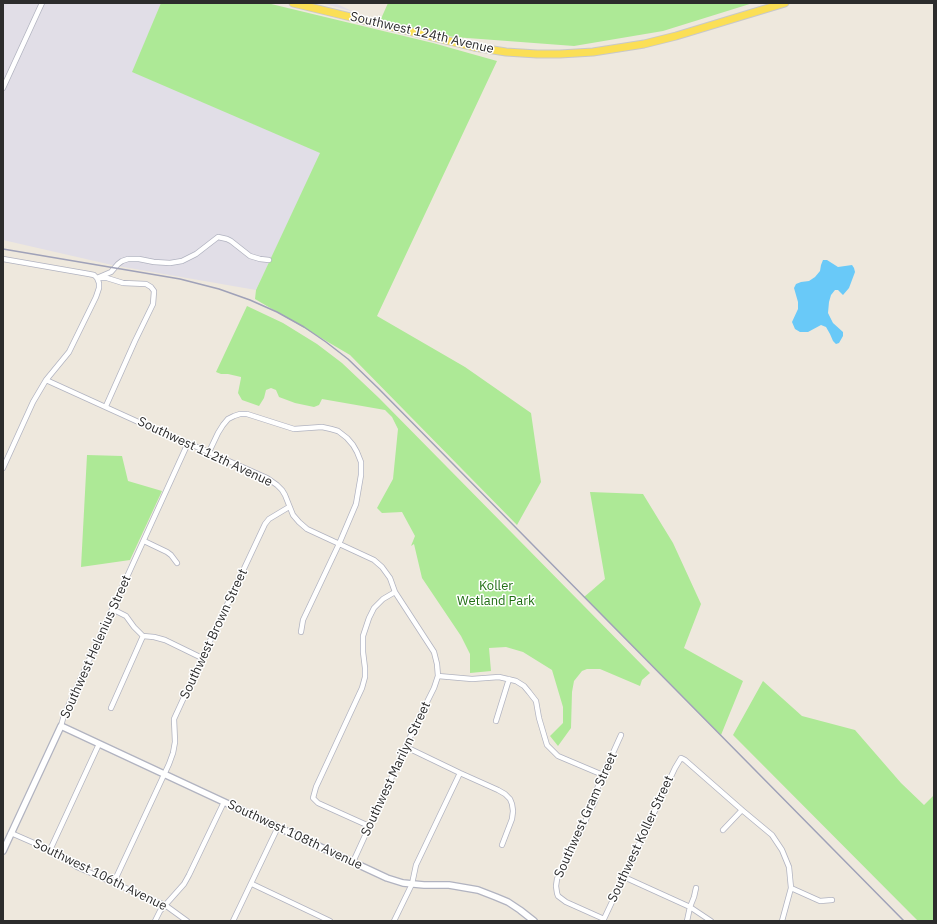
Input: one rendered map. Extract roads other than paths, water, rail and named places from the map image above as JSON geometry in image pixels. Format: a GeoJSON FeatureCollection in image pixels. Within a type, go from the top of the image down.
{"type":"FeatureCollection","features":[{"type":"Feature","properties":{"kind":"main road","name":"Southwest 124th Avenue"},"geometry":{"type":"LineString","coordinates":[[293,3],[474,47],[506,52],[560,54],[605,51],[644,44],[676,36],[785,3]]}},
{"type":"Feature","properties":{"kind":"street"},"geometry":{"type":"LineString","coordinates":[[3,88],[42,3]]}},
{"type":"Feature","properties":{"kind":"street"},"geometry":{"type":"LineString","coordinates":[[97,278],[111,272],[118,264],[128,259],[170,263],[182,261],[196,254],[218,237],[231,241],[250,256],[269,260]]}},
{"type":"Feature","properties":{"kind":"street"},"geometry":{"type":"LineString","coordinates":[[3,259],[94,275],[99,283],[99,288],[89,314],[69,352],[46,380],[33,402],[3,468]]}},
{"type":"Feature","properties":{"kind":"street"},"geometry":{"type":"LineString","coordinates":[[97,278],[106,278],[123,284],[146,284],[154,291],[153,304],[134,341],[106,406]]}},
{"type":"Feature","properties":{"kind":"street","name":"Southwest 112th Avenue"},"geometry":{"type":"LineString","coordinates":[[46,380],[272,481],[285,495],[293,515],[307,529],[374,560],[382,567],[434,652],[438,676]]}},
{"type":"Feature","properties":{"kind":"street"},"geometry":{"type":"LineString","coordinates":[[209,452],[223,425],[228,419],[240,414],[256,416],[294,429],[322,427],[338,431],[352,443],[357,452],[361,462],[361,475],[356,504],[303,620],[301,632]]}},
{"type":"Feature","properties":{"kind":"street","name":"Southwest Helenius Street"},"geometry":{"type":"LineString","coordinates":[[3,851],[61,726],[64,715],[188,443]]}},
{"type":"Feature","properties":{"kind":"street","name":"Southwest Brown Street"},"geometry":{"type":"LineString","coordinates":[[114,882],[173,753],[175,742],[174,719],[202,658],[265,524],[269,519],[289,507]]}},
{"type":"Feature","properties":{"kind":"street"},"geometry":{"type":"LineString","coordinates":[[144,541],[167,552],[176,563]]}},
{"type":"Feature","properties":{"kind":"street"},"geometry":{"type":"LineString","coordinates":[[369,826],[318,803],[312,798],[362,688],[365,668],[362,644],[365,628],[369,618],[374,608],[383,599],[396,592]]}},
{"type":"Feature","properties":{"kind":"street"},"geometry":{"type":"LineString","coordinates":[[112,609],[126,616],[143,636],[165,640],[202,658]]}},
{"type":"Feature","properties":{"kind":"street"},"geometry":{"type":"LineString","coordinates":[[111,708],[143,636]]}},
{"type":"Feature","properties":{"kind":"street"},"geometry":{"type":"LineString","coordinates":[[438,676],[472,679],[499,677],[516,681],[524,686],[536,702],[547,745],[558,756],[603,774]]}},
{"type":"Feature","properties":{"kind":"street","name":"Southwest Marilyn Street"},"geometry":{"type":"LineString","coordinates":[[353,862],[434,688],[438,676]]}},
{"type":"Feature","properties":{"kind":"street"},"geometry":{"type":"LineString","coordinates":[[496,721],[509,679]]}},
{"type":"Feature","properties":{"kind":"street","name":"Southwest 108th Avenue"},"geometry":{"type":"LineString","coordinates":[[61,726],[387,878],[398,882],[424,885],[449,885],[485,892],[508,902],[534,921]]}},
{"type":"Feature","properties":{"kind":"street","name":"Southwest Gram Street"},"geometry":{"type":"LineString","coordinates":[[603,920],[566,902],[558,896],[556,886],[557,879],[594,800],[603,774],[621,735]]}},
{"type":"Feature","properties":{"kind":"street"},"geometry":{"type":"LineString","coordinates":[[50,850],[99,744]]}},
{"type":"Feature","properties":{"kind":"street"},"geometry":{"type":"LineString","coordinates":[[406,747],[498,790],[510,799],[513,808],[512,819],[502,845]]}},
{"type":"Feature","properties":{"kind":"street","name":"Southwest Koller Street"},"geometry":{"type":"LineString","coordinates":[[603,920],[681,758],[742,810]]}},
{"type":"Feature","properties":{"kind":"street"},"geometry":{"type":"LineString","coordinates":[[394,921],[412,884],[416,865],[460,773]]}},
{"type":"Feature","properties":{"kind":"street"},"geometry":{"type":"LineString","coordinates":[[155,921],[165,904],[184,884],[224,802]]}},
{"type":"Feature","properties":{"kind":"street"},"geometry":{"type":"LineString","coordinates":[[723,830],[742,810],[772,834],[782,850],[789,867],[791,888],[782,921]]}},
{"type":"Feature","properties":{"kind":"street"},"geometry":{"type":"LineString","coordinates":[[234,921],[278,827]]}},
{"type":"Feature","properties":{"kind":"street","name":"Southwest 106th Avenue"},"geometry":{"type":"LineString","coordinates":[[12,833],[50,850],[77,867],[165,904],[187,921]]}},
{"type":"Feature","properties":{"kind":"street"},"geometry":{"type":"LineString","coordinates":[[624,877],[690,907],[711,921]]}},
{"type":"Feature","properties":{"kind":"street"},"geometry":{"type":"LineString","coordinates":[[252,884],[330,921]]}},
{"type":"Feature","properties":{"kind":"street"},"geometry":{"type":"LineString","coordinates":[[687,921],[696,888]]}},
{"type":"Feature","properties":{"kind":"street"},"geometry":{"type":"LineString","coordinates":[[791,888],[820,901],[832,900]]}},
{"type":"Feature","properties":{"kind":"water"},"geometry":{"type":"Polygon","coordinates":[[[823,260],[827,260],[838,267],[852,265],[855,272],[849,288],[843,295],[838,290],[835,290],[831,295],[829,302],[828,313],[833,323],[843,332],[843,336],[839,343],[836,344],[826,327],[821,325],[808,332],[800,332],[795,329],[792,322],[798,309],[798,302],[794,288],[796,284],[809,281],[815,277],[820,271],[823,260]]]}},
{"type":"Feature","properties":{"kind":"railway"},"geometry":{"type":"LineString","coordinates":[[3,249],[180,279],[219,289],[250,300],[277,312],[304,327],[326,342],[348,359],[378,388],[904,921]]}},
{"type":"Feature","properties":{"kind":"park label","name":"Koller Wetland Park"},"geometry":{"type":"Point","coordinates":[496,594]}}]}
